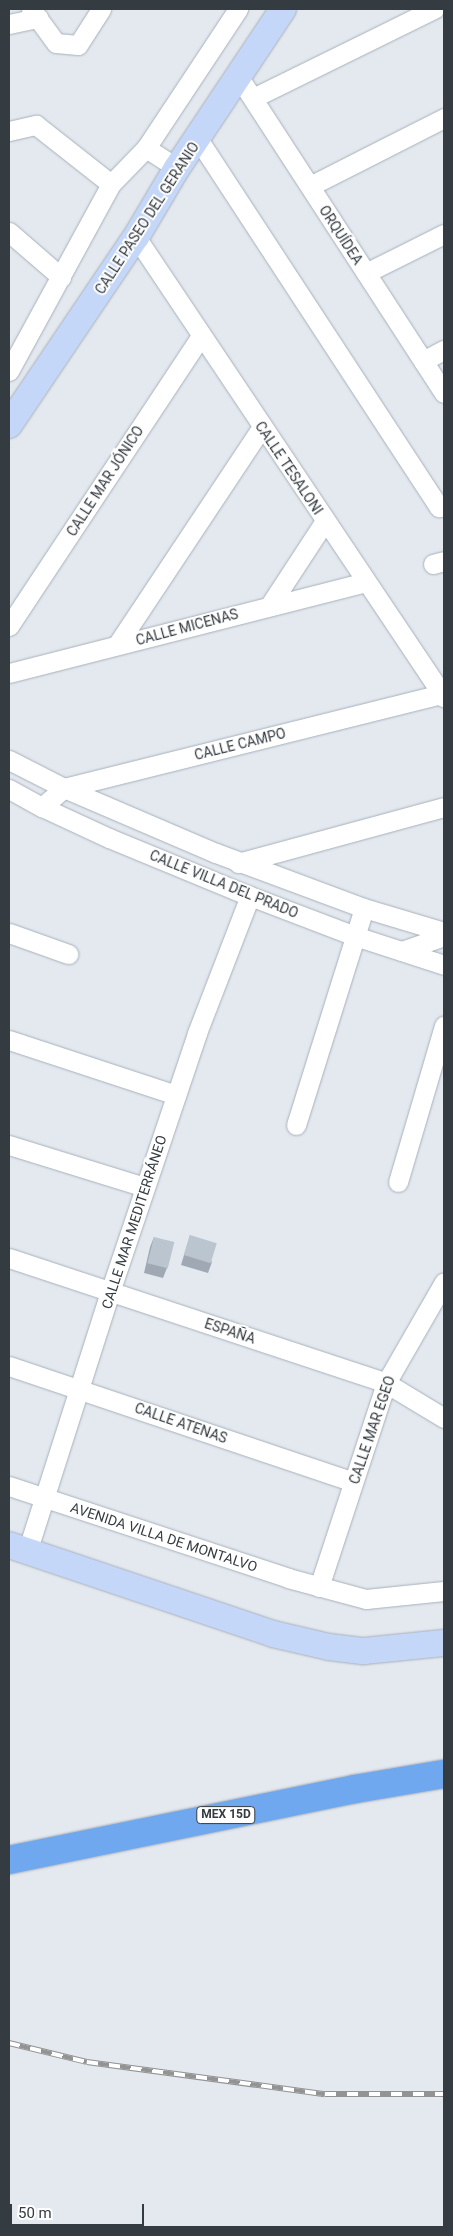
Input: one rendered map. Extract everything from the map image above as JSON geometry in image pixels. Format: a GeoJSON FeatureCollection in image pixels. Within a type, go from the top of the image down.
{"type":"FeatureCollection","features":[{"type":"Feature","properties":{"kind":"highway","name":"MEX 15D"},"geometry":{"type":"LineString","coordinates":[[9,1860],[346,1791],[444,1774]]}},
{"type":"Feature","properties":{"kind":"street"},"geometry":{"type":"LineString","coordinates":[[9,24],[34,13],[56,43],[78,45],[101,9]]}},
{"type":"Feature","properties":{"kind":"street"},"geometry":{"type":"LineString","coordinates":[[9,371],[111,184],[146,148],[238,9]]}},
{"type":"Feature","properties":{"kind":"street","name":"CALLE PASEO DEL GERANIO"},"geometry":{"type":"LineString","coordinates":[[9,425],[136,237],[177,168],[198,140],[283,9]]}},
{"type":"Feature","properties":{"kind":"street"},"geometry":{"type":"LineString","coordinates":[[253,98],[434,9]]}},
{"type":"Feature","properties":{"kind":"street","name":"ORQUÍDEA"},"geometry":{"type":"LineString","coordinates":[[238,76],[444,393]]}},
{"type":"Feature","properties":{"kind":"street"},"geometry":{"type":"LineString","coordinates":[[310,186],[444,118]]}},
{"type":"Feature","properties":{"kind":"street"},"geometry":{"type":"LineString","coordinates":[[9,131],[36,125],[111,184]]}},
{"type":"Feature","properties":{"kind":"street"},"geometry":{"type":"LineString","coordinates":[[198,140],[438,507]]}},
{"type":"Feature","properties":{"kind":"street"},"geometry":{"type":"LineString","coordinates":[[146,148],[177,168]]}},
{"type":"Feature","properties":{"kind":"street"},"geometry":{"type":"LineString","coordinates":[[9,232],[61,277]]}},
{"type":"Feature","properties":{"kind":"street"},"geometry":{"type":"LineString","coordinates":[[366,273],[444,234]]}},
{"type":"Feature","properties":{"kind":"street","name":"CALLE TESALONI"},"geometry":{"type":"LineString","coordinates":[[136,237],[365,582],[443,694]]}},
{"type":"Feature","properties":{"kind":"street","name":"CALLE MAR JÓNICO"},"geometry":{"type":"LineString","coordinates":[[9,626],[200,336]]}},
{"type":"Feature","properties":{"kind":"street"},"geometry":{"type":"LineString","coordinates":[[423,360],[444,350]]}},
{"type":"Feature","properties":{"kind":"street"},"geometry":{"type":"LineString","coordinates":[[118,645],[262,427]]}},
{"type":"Feature","properties":{"kind":"street"},"geometry":{"type":"LineString","coordinates":[[270,605],[325,521]]}},
{"type":"Feature","properties":{"kind":"street","name":"CALLE MICENAS"},"geometry":{"type":"LineString","coordinates":[[9,673],[365,582]]}},
{"type":"Feature","properties":{"kind":"street","name":"CALLE CAMPO"},"geometry":{"type":"LineString","coordinates":[[42,807],[64,788],[443,694]]}},
{"type":"Feature","properties":{"kind":"street","name":"CALLE VILLA DEL PRADO"},"geometry":{"type":"LineString","coordinates":[[9,760],[64,788],[240,862],[364,908],[444,934]]}},
{"type":"Feature","properties":{"kind":"street","name":"CALLE VILLA DEL PRADO"},"geometry":{"type":"LineString","coordinates":[[9,789],[42,807],[250,896],[355,936],[444,965]]}},
{"type":"Feature","properties":{"kind":"street"},"geometry":{"type":"LineString","coordinates":[[212,880],[240,862],[444,807]]}},
{"type":"Feature","properties":{"kind":"street","name":"CALLE MAR MEDITERRÁNEO"},"geometry":{"type":"LineString","coordinates":[[18,1549],[45,1498],[110,1292],[197,1033],[250,896]]}},
{"type":"Feature","properties":{"kind":"street"},"geometry":{"type":"LineString","coordinates":[[296,1126],[364,908]]}},
{"type":"Feature","properties":{"kind":"street"},"geometry":{"type":"LineString","coordinates":[[9,933],[68,954]]}},
{"type":"Feature","properties":{"kind":"street"},"geometry":{"type":"LineString","coordinates":[[402,952],[444,934]]}},
{"type":"Feature","properties":{"kind":"street"},"geometry":{"type":"LineString","coordinates":[[398,1182],[444,1026]]}},
{"type":"Feature","properties":{"kind":"street"},"geometry":{"type":"LineString","coordinates":[[9,1040],[176,1095]]}},
{"type":"Feature","properties":{"kind":"street"},"geometry":{"type":"LineString","coordinates":[[9,1145],[145,1187]]}},
{"type":"Feature","properties":{"kind":"street","name":"ESPAÑA"},"geometry":{"type":"LineString","coordinates":[[9,1258],[386,1383],[444,1418]]}},
{"type":"Feature","properties":{"kind":"street","name":"CALLE MAR EGEO"},"geometry":{"type":"LineString","coordinates":[[319,1587],[386,1383],[444,1282]]}},
{"type":"Feature","properties":{"kind":"street","name":"CALLE ATENAS"},"geometry":{"type":"LineString","coordinates":[[9,1366],[80,1388],[353,1482]]}},
{"type":"Feature","properties":{"kind":"street","name":"AVENIDA VILLA DE MONTALVO"},"geometry":{"type":"LineString","coordinates":[[9,1486],[319,1587],[366,1599],[444,1591]]}},
{"type":"Feature","properties":{"kind":"street"},"geometry":{"type":"LineString","coordinates":[[18,1549],[273,1634],[328,1647],[364,1651],[444,1643]]}},
{"type":"Feature","properties":{"kind":"building"},"geometry":{"type":"Polygon","coordinates":[[[190,1235],[217,1243],[211,1263],[184,1255],[190,1235]]]}},
{"type":"Feature","properties":{"kind":"building"},"geometry":{"type":"Polygon","coordinates":[[[154,1237],[174,1242],[168,1268],[147,1263],[154,1237]]]}},
{"type":"Feature","properties":{"kind":"railway"},"geometry":{"type":"LineString","coordinates":[[9,2043],[87,2062],[325,2094],[444,2094]]}}]}
